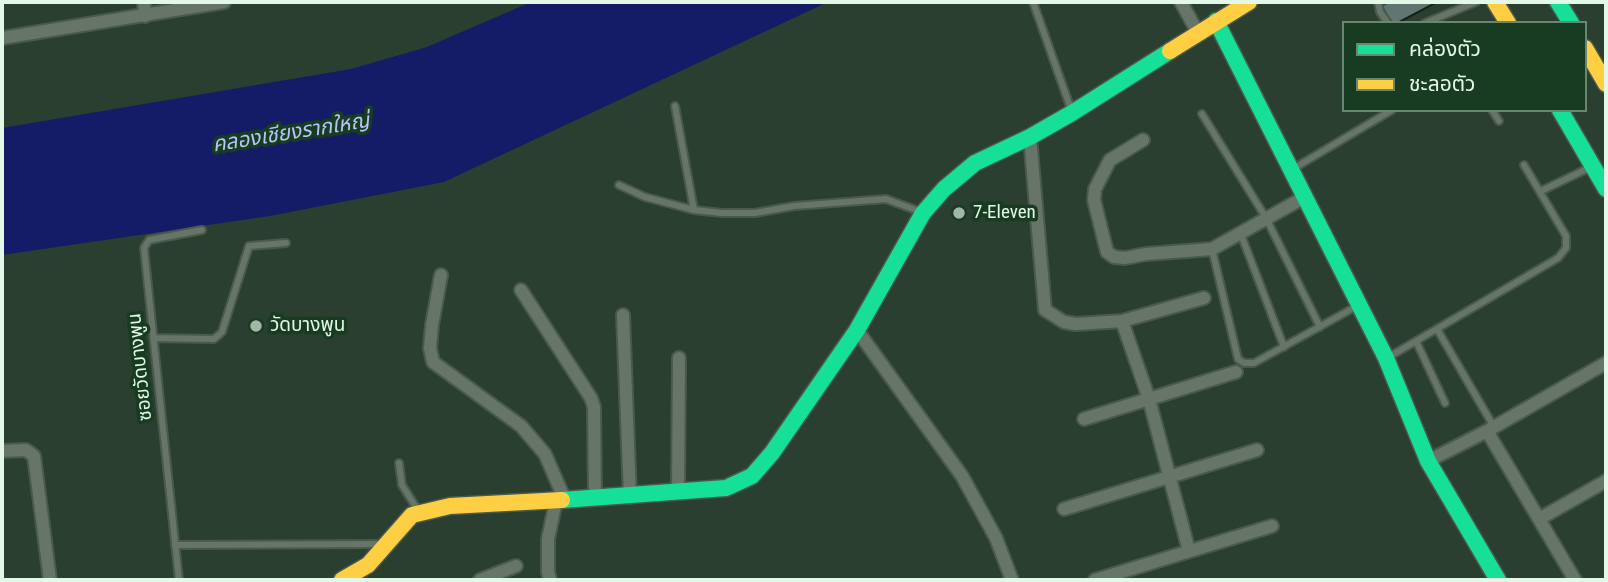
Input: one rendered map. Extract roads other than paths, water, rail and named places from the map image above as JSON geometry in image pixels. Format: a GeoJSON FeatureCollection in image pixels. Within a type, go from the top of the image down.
{"type":"FeatureCollection","features":[{"type":"Feature","properties":{"kind":"street"},"geometry":{"type":"LineString","coordinates":[[144,2],[145,16]]}},
{"type":"Feature","properties":{"kind":"street"},"geometry":{"type":"LineString","coordinates":[[2,38],[224,2]]}},
{"type":"Feature","properties":{"kind":"street"},"geometry":{"type":"LineString","coordinates":[[1181,2],[1198,33]]}},
{"type":"Feature","properties":{"kind":"street"},"geometry":{"type":"LineString","coordinates":[[342,580],[368,565],[412,515],[450,506],[631,497],[726,488],[752,476],[772,453],[857,330],[923,213],[944,189],[975,163],[1072,113],[1249,2]]}},
{"type":"Feature","properties":{"kind":"street"},"geometry":{"type":"LineString","coordinates":[[1495,2],[1507,21]]}},
{"type":"Feature","properties":{"kind":"street"},"geometry":{"type":"LineString","coordinates":[[1558,2],[1570,21]]}},
{"type":"Feature","properties":{"kind":"street"},"geometry":{"type":"LineString","coordinates":[[1216,21],[1385,358],[1429,461],[1497,580]]}},
{"type":"Feature","properties":{"kind":"street"},"geometry":{"type":"LineString","coordinates":[[1587,50],[1601,64],[1606,84]]}},
{"type":"Feature","properties":{"kind":"street"},"geometry":{"type":"LineString","coordinates":[[1561,112],[1606,189]]}},
{"type":"Feature","properties":{"kind":"street"},"geometry":{"type":"LineString","coordinates":[[1030,136],[1045,310],[1064,322],[1076,324],[1122,321],[1204,298]]}},
{"type":"Feature","properties":{"kind":"street"},"geometry":{"type":"LineString","coordinates":[[1143,140],[1110,160],[1095,189],[1094,200],[1107,252],[1114,257],[1212,249],[1303,198]]}},
{"type":"Feature","properties":{"kind":"street"},"geometry":{"type":"LineString","coordinates":[[441,275],[432,325],[430,348],[433,362],[521,426],[545,454],[560,500],[548,539],[550,580]]}},
{"type":"Feature","properties":{"kind":"street"},"geometry":{"type":"LineString","coordinates":[[521,290],[591,398],[594,407],[596,499]]}},
{"type":"Feature","properties":{"kind":"street"},"geometry":{"type":"LineString","coordinates":[[623,315],[631,497]]}},
{"type":"Feature","properties":{"kind":"street"},"geometry":{"type":"LineString","coordinates":[[1122,321],[1149,399],[1189,551]]}},
{"type":"Feature","properties":{"kind":"street"},"geometry":{"type":"LineString","coordinates":[[857,330],[962,476],[996,538],[1012,580]]}},
{"type":"Feature","properties":{"kind":"street"},"geometry":{"type":"LineString","coordinates":[[678,493],[679,358]]}},
{"type":"Feature","properties":{"kind":"street"},"geometry":{"type":"LineString","coordinates":[[1429,461],[1606,363]]}},
{"type":"Feature","properties":{"kind":"street"},"geometry":{"type":"LineString","coordinates":[[1084,419],[1236,372]]}},
{"type":"Feature","properties":{"kind":"street"},"geometry":{"type":"LineString","coordinates":[[1490,429],[1575,580]]}},
{"type":"Feature","properties":{"kind":"street"},"geometry":{"type":"LineString","coordinates":[[2,451],[26,450],[34,456],[50,580]]}},
{"type":"Feature","properties":{"kind":"street"},"geometry":{"type":"LineString","coordinates":[[1064,509],[1257,450]]}},
{"type":"Feature","properties":{"kind":"street"},"geometry":{"type":"LineString","coordinates":[[1539,519],[1606,481]]}},
{"type":"Feature","properties":{"kind":"street"},"geometry":{"type":"LineString","coordinates":[[1095,580],[1272,526]]}},
{"type":"Feature","properties":{"kind":"street"},"geometry":{"type":"LineString","coordinates":[[480,580],[516,566]]}},
{"type":"Feature","properties":{"kind":"lane"},"geometry":{"type":"LineString","coordinates":[[1033,2],[1072,113]]}},
{"type":"Feature","properties":{"kind":"lane"},"geometry":{"type":"LineString","coordinates":[[1378,2],[1380,12],[1387,21]]}},
{"type":"Feature","properties":{"kind":"lane"},"geometry":{"type":"LineString","coordinates":[[1430,21],[1476,2]]}},
{"type":"Feature","properties":{"kind":"lane"},"geometry":{"type":"LineString","coordinates":[[675,106],[694,210]]}},
{"type":"Feature","properties":{"kind":"lane"},"geometry":{"type":"LineString","coordinates":[[1291,170],[1389,112]]}},
{"type":"Feature","properties":{"kind":"lane"},"geometry":{"type":"LineString","coordinates":[[1493,112],[1499,121]]}},
{"type":"Feature","properties":{"kind":"lane"},"geometry":{"type":"LineString","coordinates":[[1202,114],[1266,218],[1320,327]]}},
{"type":"Feature","properties":{"kind":"lane"},"geometry":{"type":"LineString","coordinates":[[1385,358],[1558,258],[1566,248],[1566,236],[1524,165]]}},
{"type":"Feature","properties":{"kind":"lane"},"geometry":{"type":"LineString","coordinates":[[1541,191],[1593,166]]}},
{"type":"Feature","properties":{"kind":"lane"},"geometry":{"type":"LineString","coordinates":[[619,184],[645,197],[694,210],[722,213],[755,213],[794,206],[886,199],[923,213]]}},
{"type":"Feature","properties":{"kind":"lane","name":"ซอยวัดบางพูน"},"geometry":{"type":"LineString","coordinates":[[179,580],[144,248],[149,240],[202,230]]}},
{"type":"Feature","properties":{"kind":"lane"},"geometry":{"type":"LineString","coordinates":[[1240,232],[1284,347]]}},
{"type":"Feature","properties":{"kind":"lane"},"geometry":{"type":"LineString","coordinates":[[154,338],[214,339],[222,332],[249,246],[286,243]]}},
{"type":"Feature","properties":{"kind":"lane"},"geometry":{"type":"LineString","coordinates":[[1212,249],[1238,359],[1244,363],[1254,363],[1357,306]]}},
{"type":"Feature","properties":{"kind":"lane"},"geometry":{"type":"LineString","coordinates":[[1437,329],[1490,429]]}},
{"type":"Feature","properties":{"kind":"lane"},"geometry":{"type":"LineString","coordinates":[[1416,341],[1446,403]]}},
{"type":"Feature","properties":{"kind":"lane"},"geometry":{"type":"LineString","coordinates":[[399,463],[402,485],[420,513]]}},
{"type":"Feature","properties":{"kind":"lane"},"geometry":{"type":"LineString","coordinates":[[175,545],[386,544]]}},
{"type":"Feature","properties":{"kind":"water","name":"คลองเชียงรากใหญ่"},"geometry":{"type":"Polygon","coordinates":[[[531,2],[828,2],[444,182],[270,216],[2,255],[2,128],[351,69],[427,47],[531,2]]]}},
{"type":"Feature","properties":{"kind":"place","name":"7-Eleven"},"geometry":{"type":"Point","coordinates":[959,213]}},
{"type":"Feature","properties":{"kind":"place","name":"วัดบางพูน"},"geometry":{"type":"Point","coordinates":[256,326]}}]}
